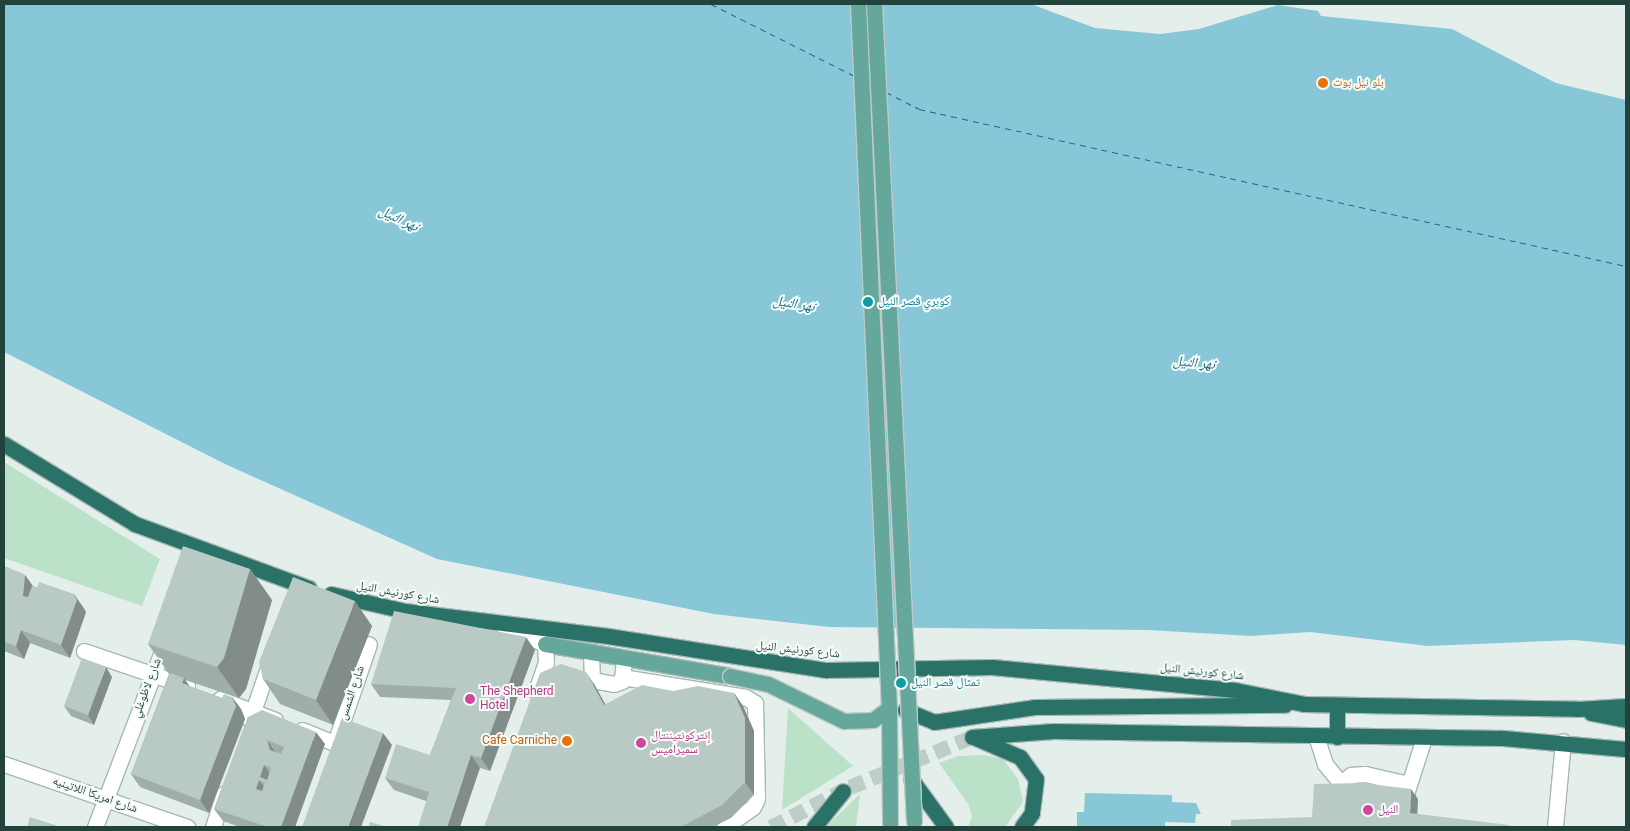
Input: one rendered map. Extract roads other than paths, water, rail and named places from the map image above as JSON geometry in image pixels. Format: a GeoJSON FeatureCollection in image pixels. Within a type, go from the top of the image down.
{"type":"FeatureCollection","features":[{"type":"Feature","properties":{"kind":"highway","name":"شارع كورنيش النيل"},"geometry":{"type":"LineString","coordinates":[[4,444],[135,524],[204,558],[347,599],[493,622],[608,636],[781,666],[1049,671],[1235,690],[1304,704],[1578,709],[1626,706]]}},
{"type":"Feature","properties":{"kind":"highway"},"geometry":{"type":"LineString","coordinates":[[905,710],[934,722],[1036,708],[1304,704]]}},
{"type":"Feature","properties":{"kind":"highway"},"geometry":{"type":"LineString","coordinates":[[1337,705],[1337,737]]}},
{"type":"Feature","properties":{"kind":"highway"},"geometry":{"type":"LineString","coordinates":[[1578,709],[1626,720]]}},
{"type":"Feature","properties":{"kind":"highway"},"geometry":{"type":"LineString","coordinates":[[1022,827],[1037,796],[1036,779],[1029,766],[1020,757],[972,736],[1054,731],[1424,738],[1563,741],[1626,749]]}},
{"type":"Feature","properties":{"kind":"highway"},"geometry":{"type":"LineString","coordinates":[[911,779],[946,827]]}},
{"type":"Feature","properties":{"kind":"highway"},"geometry":{"type":"LineString","coordinates":[[814,827],[843,791]]}},
{"type":"Feature","properties":{"kind":"main road"},"geometry":{"type":"LineString","coordinates":[[858,4],[889,708],[890,826]]}},
{"type":"Feature","properties":{"kind":"main road"},"geometry":{"type":"LineString","coordinates":[[874,4],[905,710],[914,824]]}},
{"type":"Feature","properties":{"kind":"main road"},"geometry":{"type":"LineString","coordinates":[[545,644],[768,684],[844,721],[873,720],[889,708]]}},
{"type":"Feature","properties":{"kind":"street","name":"شارع لاظوغلي"},"geometry":{"type":"LineString","coordinates":[[95,827],[174,622]]}},
{"type":"Feature","properties":{"kind":"street"},"geometry":{"type":"LineString","coordinates":[[493,622],[545,644],[546,662],[530,708]]}},
{"type":"Feature","properties":{"kind":"street","name":"شارع الشمس"},"geometry":{"type":"LineString","coordinates":[[329,761],[369,644]]}},
{"type":"Feature","properties":{"kind":"street"},"geometry":{"type":"LineString","coordinates":[[244,738],[274,649]]}},
{"type":"Feature","properties":{"kind":"street"},"geometry":{"type":"LineString","coordinates":[[84,651],[203,692],[335,743]]}},
{"type":"Feature","properties":{"kind":"street"},"geometry":{"type":"LineString","coordinates":[[591,653],[592,680],[617,684],[622,677],[624,658]]}},
{"type":"Feature","properties":{"kind":"street"},"geometry":{"type":"LineString","coordinates":[[622,677],[744,697],[755,703],[757,798],[753,807],[724,827]]}},
{"type":"Feature","properties":{"kind":"street"},"geometry":{"type":"LineString","coordinates":[[1316,736],[1326,764],[1353,798],[1375,803],[1398,802],[1409,784],[1424,738]]}},
{"type":"Feature","properties":{"kind":"street"},"geometry":{"type":"LineString","coordinates":[[1555,827],[1563,741]]}},
{"type":"Feature","properties":{"kind":"street","name":"شارع امريكا اللاتينيه"},"geometry":{"type":"LineString","coordinates":[[4,764],[187,827]]}},
{"type":"Feature","properties":{"kind":"street"},"geometry":{"type":"LineString","coordinates":[[213,827],[231,774]]}},
{"type":"Feature","properties":{"kind":"street"},"geometry":{"type":"LineString","coordinates":[[1341,783],[1351,775],[1365,774],[1409,784]]}},
{"type":"Feature","properties":{"kind":"water","name":"نهر النيل"},"geometry":{"type":"Polygon","coordinates":[[[4,4],[1031,4],[1095,28],[1160,34],[1199,29],[1278,5],[1318,11],[1321,16],[1452,29],[1556,83],[1626,100],[1626,645],[1574,640],[1428,646],[1310,632],[1252,636],[1147,630],[829,627],[714,614],[437,559],[225,464],[4,352],[4,4]]]}},
{"type":"Feature","properties":{"kind":"water"},"geometry":{"type":"Polygon","coordinates":[[[1085,793],[1172,795],[1172,802],[1196,803],[1201,814],[1196,814],[1195,823],[1165,822],[1165,827],[1077,826],[1077,812],[1084,812],[1085,793]]]}},
{"type":"Feature","properties":{"kind":"tunnel"},"geometry":{"type":"LineString","coordinates":[[771,827],[850,787],[972,737]]}},
{"type":"Feature","properties":{"kind":"place","name":"بلو نيل بوت"},"geometry":{"type":"Point","coordinates":[1323,83]}},
{"type":"Feature","properties":{"kind":"place","name":"كوبري قصر النيل"},"geometry":{"type":"Point","coordinates":[868,302]}},
{"type":"Feature","properties":{"kind":"place","name":"تمثال قصر النيل"},"geometry":{"type":"Point","coordinates":[901,683]}},
{"type":"Feature","properties":{"kind":"place","name":"The Shepherd Hotel"},"geometry":{"type":"Point","coordinates":[470,699]}},
{"type":"Feature","properties":{"kind":"place","name":"Cafe Carniche"},"geometry":{"type":"Point","coordinates":[567,741]}},
{"type":"Feature","properties":{"kind":"place","name":"إنتركونتيننتال سميراميس"},"geometry":{"type":"Point","coordinates":[641,743]}},
{"type":"Feature","properties":{"kind":"place","name":"النيل"},"geometry":{"type":"Point","coordinates":[1368,810]}}]}
